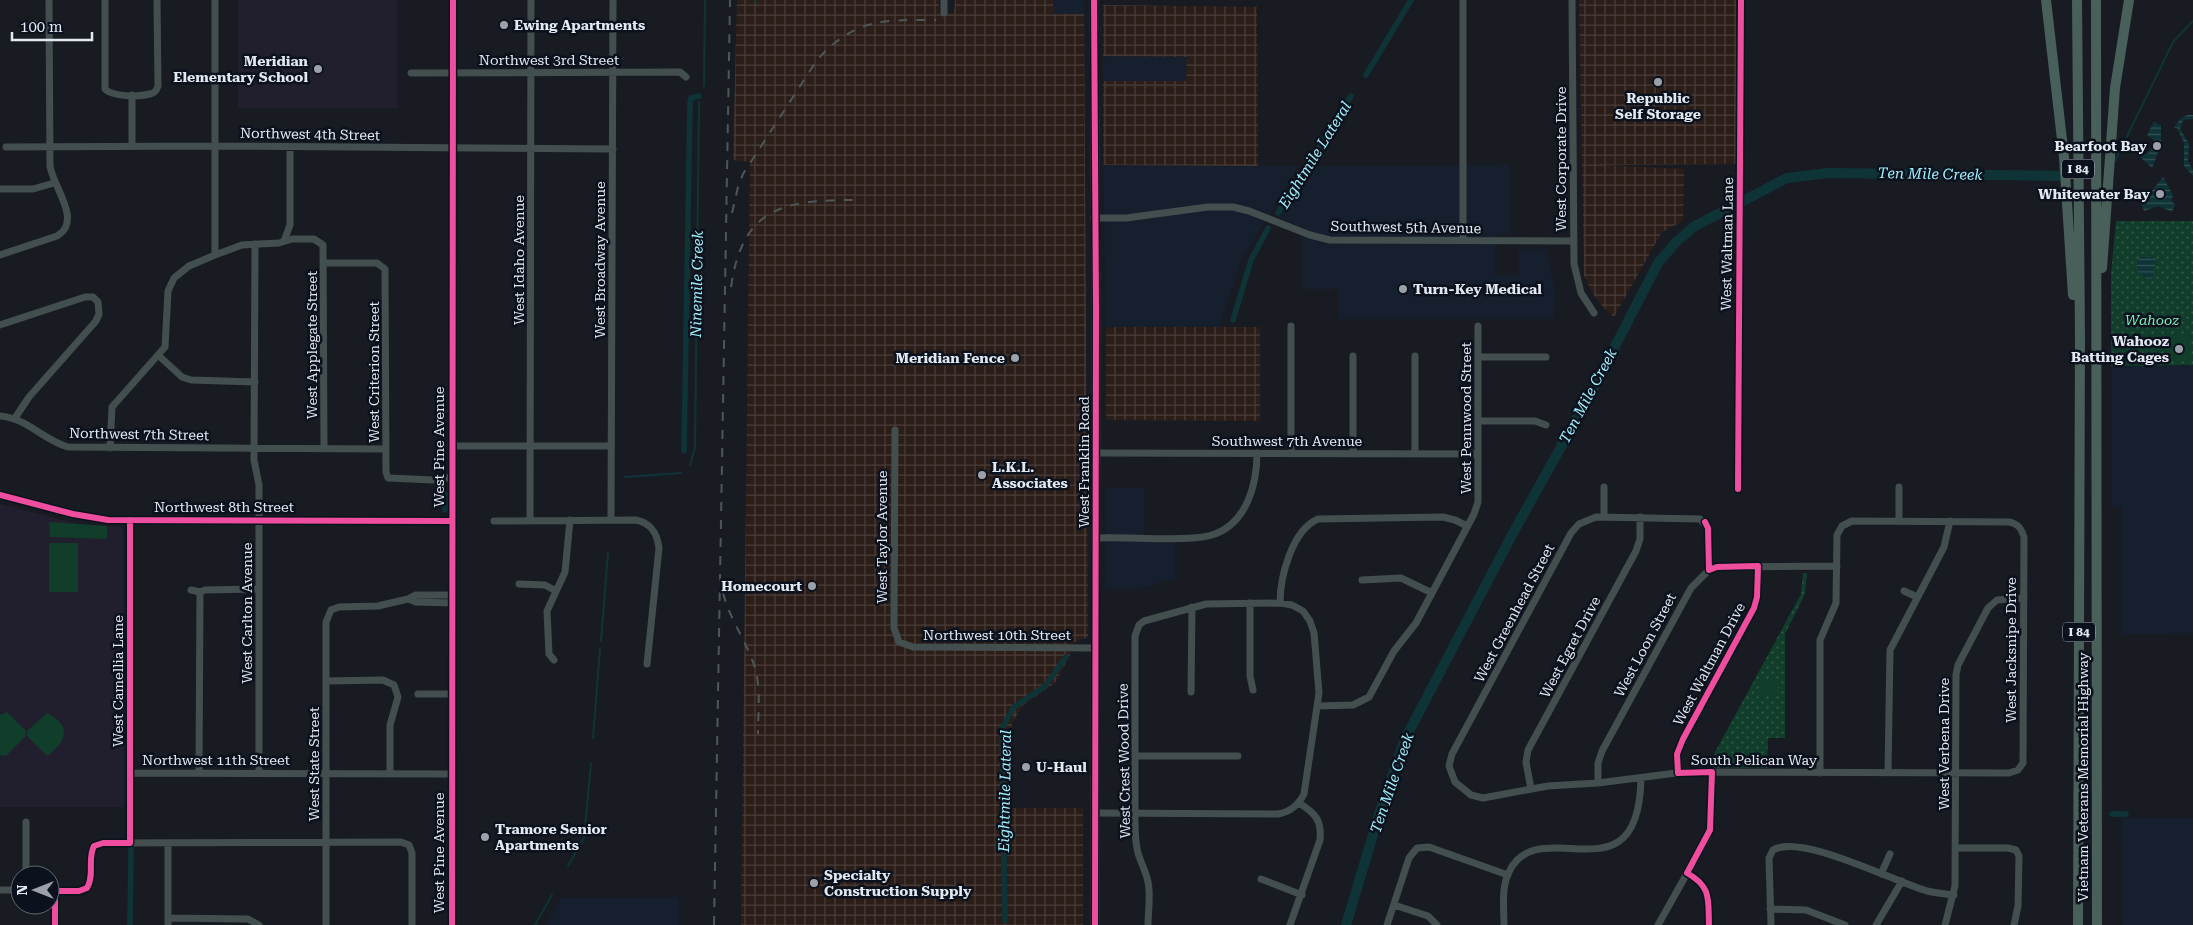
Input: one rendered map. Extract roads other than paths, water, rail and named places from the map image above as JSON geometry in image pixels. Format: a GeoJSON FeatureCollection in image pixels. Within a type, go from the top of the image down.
{"type":"FeatureCollection","features":[{"type":"Feature","properties":{"kind":"highway"},"geometry":{"type":"LineString","coordinates":[[2046,0],[2062,139],[2074,313],[2080,338]]}},
{"type":"Feature","properties":{"kind":"highway","name":"Vietnam Veterans Memorial Highway"},"geometry":{"type":"LineString","coordinates":[[2077,0],[2080,338],[2078,925]]}},
{"type":"Feature","properties":{"kind":"highway","name":"Vietnam Veterans Memorial Highway"},"geometry":{"type":"LineString","coordinates":[[2096,0],[2097,925]]}},
{"type":"Feature","properties":{"kind":"highway"},"geometry":{"type":"LineString","coordinates":[[2097,374],[2109,145],[2122,32],[2128,0]]}},
{"type":"Feature","properties":{"kind":"main road","name":"West Franklin Road"},"geometry":{"type":"LineString","coordinates":[[1094,0],[1096,453],[1095,925]]}},
{"type":"Feature","properties":{"kind":"street"},"geometry":{"type":"LineString","coordinates":[[0,255],[57,236],[66,228],[68,214],[54,183],[50,166],[50,0]]}},
{"type":"Feature","properties":{"kind":"street"},"geometry":{"type":"LineString","coordinates":[[105,0],[105,89],[112,94],[149,95],[158,86],[157,0]]}},
{"type":"Feature","properties":{"kind":"street"},"geometry":{"type":"LineString","coordinates":[[215,0],[215,255]]}},
{"type":"Feature","properties":{"kind":"street","name":"West Pine Avenue"},"geometry":{"type":"LineString","coordinates":[[452,925],[453,0]]}},
{"type":"Feature","properties":{"kind":"street","name":"West Idaho Avenue"},"geometry":{"type":"LineString","coordinates":[[530,521],[531,0]]}},
{"type":"Feature","properties":{"kind":"street","name":"West Broadway Avenue"},"geometry":{"type":"LineString","coordinates":[[611,520],[613,0]]}},
{"type":"Feature","properties":{"kind":"street"},"geometry":{"type":"LineString","coordinates":[[944,0],[944,13]]}},
{"type":"Feature","properties":{"kind":"street"},"geometry":{"type":"LineString","coordinates":[[1463,0],[1463,240]]}},
{"type":"Feature","properties":{"kind":"street","name":"West Corporate Drive"},"geometry":{"type":"LineString","coordinates":[[1572,0],[1574,242],[1578,283],[1584,298],[1594,313]]}},
{"type":"Feature","properties":{"kind":"street","name":"West Waltman Lane"},"geometry":{"type":"LineString","coordinates":[[1738,489],[1741,0]]}},
{"type":"Feature","properties":{"kind":"street","name":"Northwest 3rd Street"},"geometry":{"type":"LineString","coordinates":[[411,73],[680,72],[686,77]]}},
{"type":"Feature","properties":{"kind":"street"},"geometry":{"type":"LineString","coordinates":[[132,94],[132,146]]}},
{"type":"Feature","properties":{"kind":"street","name":"Northwest 4th Street"},"geometry":{"type":"LineString","coordinates":[[6,147],[215,146],[613,149]]}},
{"type":"Feature","properties":{"kind":"street"},"geometry":{"type":"LineString","coordinates":[[110,448],[112,407],[165,347],[168,292],[174,278],[189,266],[242,245],[284,241],[290,225],[290,147]]}},
{"type":"Feature","properties":{"kind":"street"},"geometry":{"type":"LineString","coordinates":[[0,189],[34,189],[54,183]]}},
{"type":"Feature","properties":{"kind":"street","name":"Southwest 5th Avenue"},"geometry":{"type":"LineString","coordinates":[[1094,218],[1126,218],[1225,206],[1249,211],[1310,235],[1330,240],[1574,242]]}},
{"type":"Feature","properties":{"kind":"street","name":"West Applegate Street"},"geometry":{"type":"LineString","coordinates":[[284,241],[314,239],[321,241],[324,249],[324,449]]}},
{"type":"Feature","properties":{"kind":"street","name":"West Carlton Avenue"},"geometry":{"type":"LineString","coordinates":[[255,244],[255,469],[260,485],[259,773]]}},
{"type":"Feature","properties":{"kind":"street","name":"West Criterion Street"},"geometry":{"type":"LineString","coordinates":[[324,263],[377,263],[383,266],[386,282],[386,448],[388,478],[434,480],[452,478]]}},
{"type":"Feature","properties":{"kind":"street"},"geometry":{"type":"LineString","coordinates":[[0,325],[85,297],[93,297],[96,300],[99,314],[96,321],[29,397],[15,418]]}},
{"type":"Feature","properties":{"kind":"street"},"geometry":{"type":"LineString","coordinates":[[1291,326],[1291,454]]}},
{"type":"Feature","properties":{"kind":"street","name":"West Pennwood Street"},"geometry":{"type":"LineString","coordinates":[[1318,706],[1353,706],[1369,697],[1391,656],[1416,623],[1468,526],[1478,502],[1478,326]]}},
{"type":"Feature","properties":{"kind":"street"},"geometry":{"type":"LineString","coordinates":[[158,355],[182,377],[191,380],[255,382]]}},
{"type":"Feature","properties":{"kind":"street"},"geometry":{"type":"LineString","coordinates":[[1353,356],[1353,454]]}},
{"type":"Feature","properties":{"kind":"street"},"geometry":{"type":"LineString","coordinates":[[1416,356],[1416,454]]}},
{"type":"Feature","properties":{"kind":"street"},"geometry":{"type":"LineString","coordinates":[[1478,357],[1546,357]]}},
{"type":"Feature","properties":{"kind":"street","name":"Northwest 7th Street"},"geometry":{"type":"LineString","coordinates":[[0,416],[15,418],[56,444],[68,447],[386,448]]}},
{"type":"Feature","properties":{"kind":"street"},"geometry":{"type":"LineString","coordinates":[[1478,421],[1535,421],[1546,425]]}},
{"type":"Feature","properties":{"kind":"street","name":"West Taylor Avenue"},"geometry":{"type":"LineString","coordinates":[[895,430],[894,628],[899,642]]}},
{"type":"Feature","properties":{"kind":"street"},"geometry":{"type":"LineString","coordinates":[[452,446],[611,446]]}},
{"type":"Feature","properties":{"kind":"street","name":"Southwest 7th Avenue"},"geometry":{"type":"LineString","coordinates":[[1096,453],[1478,454]]}},
{"type":"Feature","properties":{"kind":"street"},"geometry":{"type":"LineString","coordinates":[[1096,538],[1190,537],[1214,535],[1224,530],[1240,516],[1250,494],[1257,472],[1257,454]]}},
{"type":"Feature","properties":{"kind":"street"},"geometry":{"type":"LineString","coordinates":[[1604,487],[1604,517]]}},
{"type":"Feature","properties":{"kind":"street"},"geometry":{"type":"LineString","coordinates":[[1899,487],[1899,521]]}},
{"type":"Feature","properties":{"kind":"street","name":"Northwest 8th Street"},"geometry":{"type":"LineString","coordinates":[[0,495],[83,516],[130,520],[452,521]]}},
{"type":"Feature","properties":{"kind":"street"},"geometry":{"type":"LineString","coordinates":[[1095,813],[1278,814],[1284,813],[1300,803],[1304,794],[1318,706],[1313,627],[1307,616],[1298,608],[1280,603],[1282,577],[1300,535],[1307,525],[1318,519],[1443,517],[1468,526]]}},
{"type":"Feature","properties":{"kind":"street","name":"West Greenhead Street"},"geometry":{"type":"LineString","coordinates":[[1449,766],[1452,754],[1571,533],[1584,520],[1604,517],[1694,518],[1704,522],[1708,528],[1709,570]]}},
{"type":"Feature","properties":{"kind":"street","name":"West Egret Drive"},"geometry":{"type":"LineString","coordinates":[[1531,789],[1526,762],[1528,750],[1636,551],[1640,539],[1640,517]]}},
{"type":"Feature","properties":{"kind":"street","name":"West Camellia Lane"},"geometry":{"type":"LineString","coordinates":[[130,520],[130,842]]}},
{"type":"Feature","properties":{"kind":"street"},"geometry":{"type":"LineString","coordinates":[[554,660],[549,654],[547,611],[565,572],[570,520]]}},
{"type":"Feature","properties":{"kind":"street"},"geometry":{"type":"LineString","coordinates":[[494,521],[636,520],[651,526],[658,540],[659,548],[647,664]]}},
{"type":"Feature","properties":{"kind":"street"},"geometry":{"type":"LineString","coordinates":[[1820,773],[1820,640],[1836,603],[1837,535],[1842,526],[1852,521],[1950,521],[1944,547],[1890,650],[1888,659],[1888,773]]}},
{"type":"Feature","properties":{"kind":"street","name":"West Jacksnipe Drive"},"geometry":{"type":"LineString","coordinates":[[1950,521],[2010,522],[2021,529],[2024,537],[2023,763],[2018,770]]}},
{"type":"Feature","properties":{"kind":"street","name":"West Waltman Drive"},"geometry":{"type":"LineString","coordinates":[[1678,773],[1677,754],[1681,743],[1756,603],[1758,566]]}},
{"type":"Feature","properties":{"kind":"street"},"geometry":{"type":"LineString","coordinates":[[1709,570],[1717,567],[1837,566]]}},
{"type":"Feature","properties":{"kind":"street","name":"West Loon Street"},"geometry":{"type":"LineString","coordinates":[[1598,783],[1598,763],[1602,751],[1688,593],[1709,570]]}},
{"type":"Feature","properties":{"kind":"street"},"geometry":{"type":"LineString","coordinates":[[1362,580],[1401,578],[1432,593]]}},
{"type":"Feature","properties":{"kind":"street"},"geometry":{"type":"LineString","coordinates":[[519,584],[545,585],[556,591]]}},
{"type":"Feature","properties":{"kind":"street"},"geometry":{"type":"LineString","coordinates":[[191,590],[200,592],[206,590],[259,589]]}},
{"type":"Feature","properties":{"kind":"street"},"geometry":{"type":"LineString","coordinates":[[1904,591],[1917,598]]}},
{"type":"Feature","properties":{"kind":"street"},"geometry":{"type":"LineString","coordinates":[[199,773],[200,592]]}},
{"type":"Feature","properties":{"kind":"street","name":"West State Street"},"geometry":{"type":"LineString","coordinates":[[326,925],[326,622],[329,608],[378,606],[416,596],[452,599]]}},
{"type":"Feature","properties":{"kind":"street","name":"West Verbena Drive"},"geometry":{"type":"LineString","coordinates":[[1945,925],[1954,895],[1956,848],[1956,675],[1958,665],[1988,608],[1997,600],[2024,598]]}},
{"type":"Feature","properties":{"kind":"street","name":"West Crest Wood Drive"},"geometry":{"type":"LineString","coordinates":[[1148,925],[1148,883],[1138,853],[1136,813],[1135,636],[1139,625],[1144,621],[1165,614],[1213,603],[1280,603]]}},
{"type":"Feature","properties":{"kind":"street"},"geometry":{"type":"LineString","coordinates":[[1250,603],[1250,676],[1253,690]]}},
{"type":"Feature","properties":{"kind":"street"},"geometry":{"type":"LineString","coordinates":[[1191,692],[1192,607]]}},
{"type":"Feature","properties":{"kind":"street","name":"Northwest 10th Street"},"geometry":{"type":"LineString","coordinates":[[899,642],[913,647],[1096,648]]}},
{"type":"Feature","properties":{"kind":"street"},"geometry":{"type":"LineString","coordinates":[[326,681],[383,680],[394,685],[398,697],[391,719],[390,773]]}},
{"type":"Feature","properties":{"kind":"street"},"geometry":{"type":"LineString","coordinates":[[418,694],[452,694]]}},
{"type":"Feature","properties":{"kind":"street"},"geometry":{"type":"LineString","coordinates":[[1136,756],[1238,756]]}},
{"type":"Feature","properties":{"kind":"street","name":"South Pelican Way"},"geometry":{"type":"LineString","coordinates":[[1449,766],[1455,782],[1477,798],[1489,798],[1548,786],[1598,783],[1678,773],[2009,774],[2018,770]]}},
{"type":"Feature","properties":{"kind":"street"},"geometry":{"type":"LineString","coordinates":[[1658,925],[1710,830],[1712,772]]}},
{"type":"Feature","properties":{"kind":"street","name":"Northwest 11th Street"},"geometry":{"type":"LineString","coordinates":[[130,773],[451,774]]}},
{"type":"Feature","properties":{"kind":"street"},"geometry":{"type":"LineString","coordinates":[[1504,925],[1505,890],[1508,874],[1520,858],[1537,849],[1600,848],[1618,843],[1626,834],[1639,809],[1641,778]]}},
{"type":"Feature","properties":{"kind":"street"},"geometry":{"type":"LineString","coordinates":[[1290,925],[1320,840],[1321,828],[1312,811],[1300,803]]}},
{"type":"Feature","properties":{"kind":"street"},"geometry":{"type":"LineString","coordinates":[[26,822],[26,865]]}},
{"type":"Feature","properties":{"kind":"street"},"geometry":{"type":"LineString","coordinates":[[60,890],[79,891],[87,888],[90,879],[90,855],[94,846],[103,843],[401,842],[409,846],[412,853],[412,925]]}},
{"type":"Feature","properties":{"kind":"street"},"geometry":{"type":"LineString","coordinates":[[168,843],[168,922],[248,919],[258,924]]}},
{"type":"Feature","properties":{"kind":"street"},"geometry":{"type":"LineString","coordinates":[[1387,925],[1410,858],[1417,848],[1429,848],[1508,874]]}},
{"type":"Feature","properties":{"kind":"street"},"geometry":{"type":"LineString","coordinates":[[1771,925],[1770,858],[1773,850],[1780,848],[1813,849],[1927,891],[1954,895]]}},
{"type":"Feature","properties":{"kind":"street"},"geometry":{"type":"LineString","coordinates":[[1956,848],[2008,848],[2016,850],[2019,856],[2018,906],[2014,925]]}},
{"type":"Feature","properties":{"kind":"street"},"geometry":{"type":"LineString","coordinates":[[1881,874],[1890,854]]}},
{"type":"Feature","properties":{"kind":"street"},"geometry":{"type":"LineString","coordinates":[[1687,873],[1700,880],[1707,890],[1709,925]]}},
{"type":"Feature","properties":{"kind":"street"},"geometry":{"type":"LineString","coordinates":[[1261,879],[1302,895]]}},
{"type":"Feature","properties":{"kind":"street"},"geometry":{"type":"LineString","coordinates":[[1876,925],[1902,881]]}},
{"type":"Feature","properties":{"kind":"street"},"geometry":{"type":"LineString","coordinates":[[1394,905],[1428,916],[1438,925]]}},
{"type":"Feature","properties":{"kind":"street"},"geometry":{"type":"LineString","coordinates":[[1770,908],[1806,910],[1845,925]]}},
{"type":"Feature","properties":{"kind":"waterway"},"geometry":{"type":"LineString","coordinates":[[704,86],[705,0]]}},
{"type":"Feature","properties":{"kind":"waterway","name":"Eightmile Lateral"},"geometry":{"type":"LineString","coordinates":[[1366,75],[1411,0]]}},
{"type":"Feature","properties":{"kind":"waterway","name":"Ten Mile Creek"},"geometry":{"type":"LineString","coordinates":[[2115,161],[2173,42],[2193,21]]}},
{"type":"Feature","properties":{"kind":"waterway"},"geometry":{"type":"LineString","coordinates":[[684,451],[690,103],[691,98],[699,96]]}},
{"type":"Feature","properties":{"kind":"waterway","name":"Eightmile Lateral"},"geometry":{"type":"LineString","coordinates":[[1278,213],[1351,96]]}},
{"type":"Feature","properties":{"kind":"waterway","name":"Ninemile Creek"},"geometry":{"type":"LineString","coordinates":[[690,465],[695,448],[699,102]]}},
{"type":"Feature","properties":{"kind":"waterway","name":"Ten Mile Creek"},"geometry":{"type":"LineString","coordinates":[[1346,925],[1380,811],[1405,739],[1513,533],[1591,393],[1658,263],[1676,242],[1695,226],[1787,178],[1828,173],[2065,176]]}},
{"type":"Feature","properties":{"kind":"waterway","name":"Eightmile Lateral"},"geometry":{"type":"LineString","coordinates":[[1233,320],[1251,260],[1268,228]]}},
{"type":"Feature","properties":{"kind":"waterway","name":"Ninemile Creek"},"geometry":{"type":"LineString","coordinates":[[625,477],[681,473]]}},
{"type":"Feature","properties":{"kind":"waterway"},"geometry":{"type":"LineString","coordinates":[[445,494],[445,500]]}},
{"type":"Feature","properties":{"kind":"waterway"},"geometry":{"type":"LineString","coordinates":[[445,502],[445,510]]}},
{"type":"Feature","properties":{"kind":"waterway","name":"Ninemile Creek"},"geometry":{"type":"LineString","coordinates":[[601,641],[608,553]]}},
{"type":"Feature","properties":{"kind":"waterway","name":"Ninemile Creek"},"geometry":{"type":"LineString","coordinates":[[593,738],[600,649]]}},
{"type":"Feature","properties":{"kind":"waterway","name":"Eightmile Lateral"},"geometry":{"type":"LineString","coordinates":[[1005,921],[1002,728],[1014,707],[1045,686],[1066,657]]}},
{"type":"Feature","properties":{"kind":"waterway","name":"Ninemile Creek"},"geometry":{"type":"LineString","coordinates":[[568,866],[584,838],[591,763]]}},
{"type":"Feature","properties":{"kind":"waterway"},"geometry":{"type":"LineString","coordinates":[[2112,814],[2126,814]]}},
{"type":"Feature","properties":{"kind":"waterway"},"geometry":{"type":"LineString","coordinates":[[130,925],[131,849]]}},
{"type":"Feature","properties":{"kind":"waterway","name":"Ninemile Creek"},"geometry":{"type":"LineString","coordinates":[[535,925],[552,895]]}},
{"type":"Feature","properties":{"kind":"railway"},"geometry":{"type":"LineString","coordinates":[[714,925],[730,0]]}},
{"type":"Feature","properties":{"kind":"railway"},"geometry":{"type":"LineString","coordinates":[[732,213],[743,174],[817,60],[831,46],[844,36],[871,24],[900,20],[936,20]]}},
{"type":"Feature","properties":{"kind":"railway"},"geometry":{"type":"LineString","coordinates":[[731,287],[737,259],[746,238],[758,223],[773,212],[791,205],[812,202],[861,200]]}},
{"type":"Feature","properties":{"kind":"railway"},"geometry":{"type":"LineString","coordinates":[[723,593],[748,649],[757,676],[759,693],[758,734]]}},
{"type":"Feature","properties":{"kind":"place","name":"Ewing Apartments"},"geometry":{"type":"Point","coordinates":[504,25]}},
{"type":"Feature","properties":{"kind":"place","name":"Meridian Elementary School"},"geometry":{"type":"Point","coordinates":[318,69]}},
{"type":"Feature","properties":{"kind":"place","name":"Republic Self Storage"},"geometry":{"type":"Point","coordinates":[1658,82]}},
{"type":"Feature","properties":{"kind":"place","name":"Bearfoot Bay"},"geometry":{"type":"Point","coordinates":[2157,146]}},
{"type":"Feature","properties":{"kind":"place","name":"Whitewater Bay"},"geometry":{"type":"Point","coordinates":[2160,194]}},
{"type":"Feature","properties":{"kind":"place","name":"Turn-Key Medical"},"geometry":{"type":"Point","coordinates":[1403,289]}},
{"type":"Feature","properties":{"kind":"place","name":"Wahooz Batting Cages"},"geometry":{"type":"Point","coordinates":[2179,349]}},
{"type":"Feature","properties":{"kind":"place","name":"Meridian Fence"},"geometry":{"type":"Point","coordinates":[1015,358]}},
{"type":"Feature","properties":{"kind":"place","name":"L.K.L. Associates"},"geometry":{"type":"Point","coordinates":[982,475]}},
{"type":"Feature","properties":{"kind":"place","name":"Homecourt"},"geometry":{"type":"Point","coordinates":[812,586]}},
{"type":"Feature","properties":{"kind":"place","name":"U-Haul"},"geometry":{"type":"Point","coordinates":[1026,767]}},
{"type":"Feature","properties":{"kind":"place","name":"Tramore Senior Apartments"},"geometry":{"type":"Point","coordinates":[485,837]}},
{"type":"Feature","properties":{"kind":"place","name":"Specialty Construction Supply"},"geometry":{"type":"Point","coordinates":[814,883]}},
{"type":"Feature","properties":{"kind":"park label","name":"Wahooz"},"geometry":{"type":"Point","coordinates":[2152,320]}}]}
